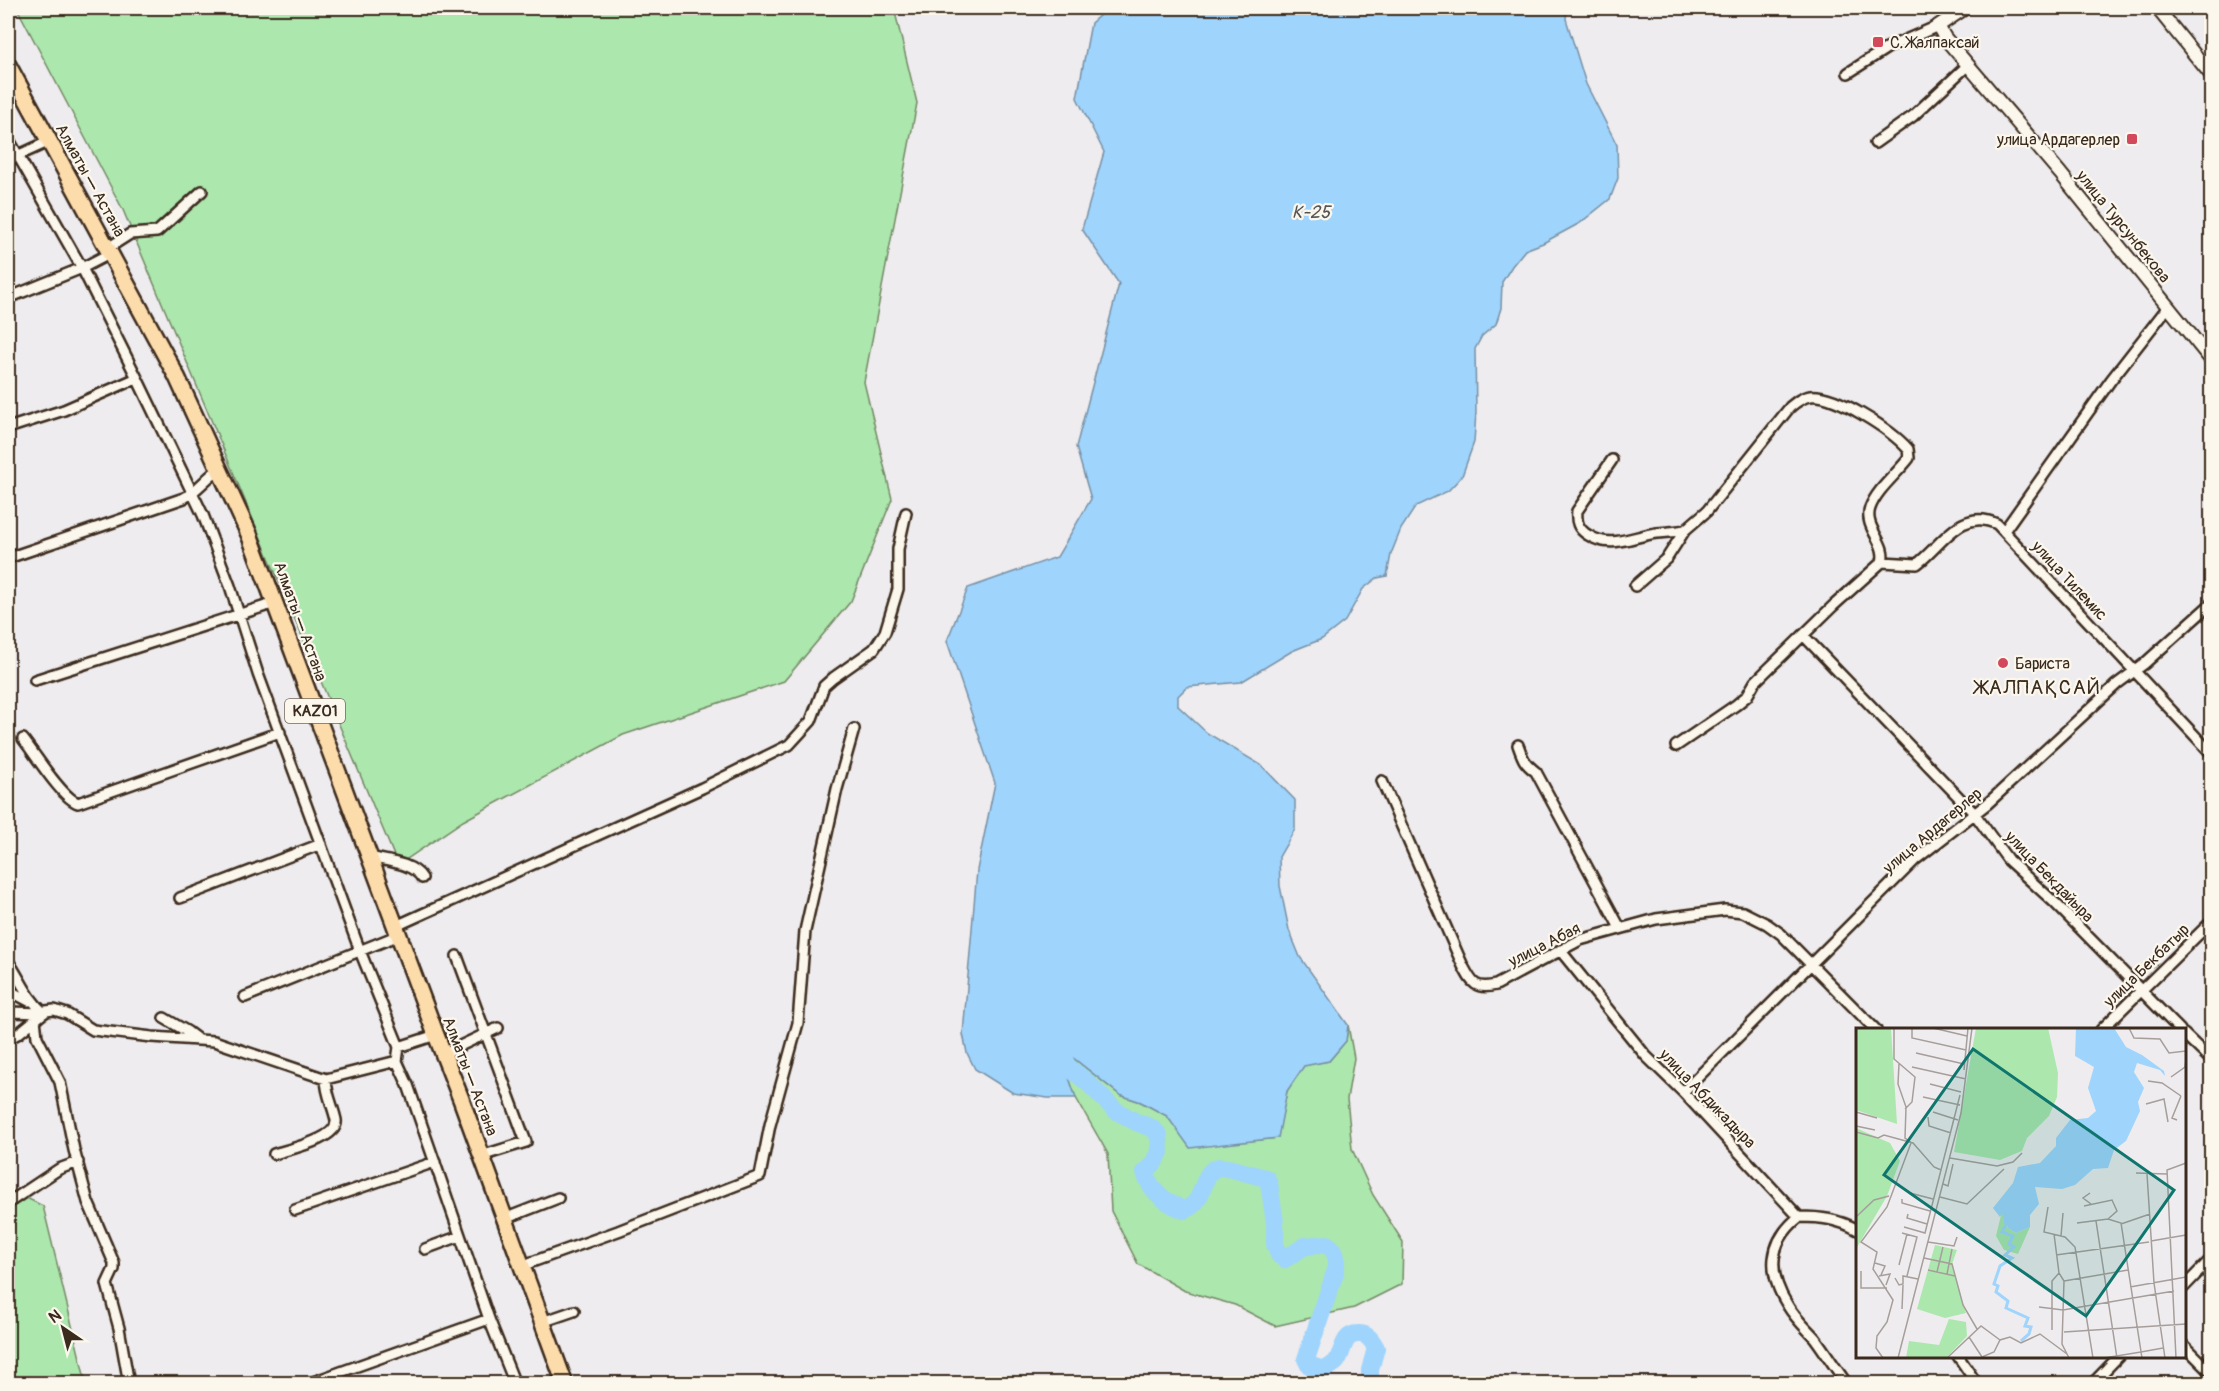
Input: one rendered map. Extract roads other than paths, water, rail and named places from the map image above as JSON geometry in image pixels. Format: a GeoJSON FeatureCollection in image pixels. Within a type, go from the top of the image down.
{"type":"FeatureCollection","features":[{"type":"Feature","properties":{"kind":"highway","name":"Алматы — Астана"},"geometry":{"type":"LineString","coordinates":[[8,65],[177,377],[249,534],[565,1383]]}},
{"type":"Feature","properties":{"kind":"street"},"geometry":{"type":"LineString","coordinates":[[1848,73],[1887,48],[1938,26],[1965,8]]}},
{"type":"Feature","properties":{"kind":"street"},"geometry":{"type":"LineString","coordinates":[[2157,8],[2211,76]]}},
{"type":"Feature","properties":{"kind":"street","name":"улица Турсунбекова"},"geometry":{"type":"LineString","coordinates":[[1938,26],[1945,38],[2211,361]]}},
{"type":"Feature","properties":{"kind":"street"},"geometry":{"type":"LineString","coordinates":[[1875,142],[1913,116],[1968,65]]}},
{"type":"Feature","properties":{"kind":"street"},"geometry":{"type":"LineString","coordinates":[[8,138],[12,158],[82,268],[137,378],[216,548],[238,615],[360,951],[399,1047],[397,1061],[408,1085],[489,1319],[515,1383]]}},
{"type":"Feature","properties":{"kind":"street"},"geometry":{"type":"LineString","coordinates":[[12,158],[50,141]]}},
{"type":"Feature","properties":{"kind":"street"},"geometry":{"type":"LineString","coordinates":[[8,298],[82,268],[130,234],[157,232],[202,191]]}},
{"type":"Feature","properties":{"kind":"street"},"geometry":{"type":"LineString","coordinates":[[2004,531],[2111,380],[2168,307]]}},
{"type":"Feature","properties":{"kind":"street"},"geometry":{"type":"LineString","coordinates":[[8,428],[64,410],[137,378]]}},
{"type":"Feature","properties":{"kind":"street"},"geometry":{"type":"LineString","coordinates":[[1635,586],[1667,558],[1685,530],[1707,511],[1790,407],[1803,397],[1813,395],[1857,412],[1881,426],[1908,448],[1909,458],[1877,496],[1870,508],[1870,526],[1883,552],[1882,562],[1755,682],[1747,696],[1676,746]]}},
{"type":"Feature","properties":{"kind":"street"},"geometry":{"type":"LineString","coordinates":[[1612,460],[1577,511],[1578,526],[1584,532],[1596,540],[1612,543],[1685,530]]}},
{"type":"Feature","properties":{"kind":"street"},"geometry":{"type":"LineString","coordinates":[[8,558],[192,494],[201,482],[219,469]]}},
{"type":"Feature","properties":{"kind":"street"},"geometry":{"type":"LineString","coordinates":[[244,998],[360,951],[397,930],[789,745],[811,721],[825,686],[832,678],[874,649],[885,632],[898,590],[898,549],[906,513]]}},
{"type":"Feature","properties":{"kind":"street","name":"улица Тилемис"},"geometry":{"type":"LineString","coordinates":[[1882,562],[1917,564],[1961,524],[1969,520],[1990,521],[2004,531],[2211,754]]}},
{"type":"Feature","properties":{"kind":"street"},"geometry":{"type":"LineString","coordinates":[[35,680],[274,603]]}},
{"type":"Feature","properties":{"kind":"street","name":"улица Ардагерлер"},"geometry":{"type":"LineString","coordinates":[[1683,1092],[1915,860],[2041,756],[2211,603]]}},
{"type":"Feature","properties":{"kind":"street","name":"улица Бекдайыра"},"geometry":{"type":"LineString","coordinates":[[1803,636],[1974,813],[2008,860],[2055,903],[2179,1028]]}},
{"type":"Feature","properties":{"kind":"street"},"geometry":{"type":"LineString","coordinates":[[521,1266],[760,1176],[770,1125],[798,1023],[805,931],[837,789],[854,729]]}},
{"type":"Feature","properties":{"kind":"street"},"geometry":{"type":"LineString","coordinates":[[23,739],[63,792],[71,801],[78,803],[280,732]]}},
{"type":"Feature","properties":{"kind":"street"},"geometry":{"type":"LineString","coordinates":[[1518,745],[1523,760],[1527,767],[1536,772],[1620,928]]}},
{"type":"Feature","properties":{"kind":"street","name":"улица Абая"},"geometry":{"type":"LineString","coordinates":[[1382,781],[1472,982],[1484,988],[1496,985],[1580,940],[1620,928],[1684,914],[1725,910],[1743,912],[1781,934],[1875,1028]]}},
{"type":"Feature","properties":{"kind":"street"},"geometry":{"type":"LineString","coordinates":[[180,898],[321,844]]}},
{"type":"Feature","properties":{"kind":"street"},"geometry":{"type":"LineString","coordinates":[[370,856],[410,868],[418,872],[422,878]]}},
{"type":"Feature","properties":{"kind":"street","name":"улица Бекбатыр"},"geometry":{"type":"LineString","coordinates":[[2102,1028],[2211,921]]}},
{"type":"Feature","properties":{"kind":"street","name":"улица Абдикадыра"},"geometry":{"type":"LineString","coordinates":[[1560,950],[1646,1056],[1683,1092],[1799,1217]]}},
{"type":"Feature","properties":{"kind":"street"},"geometry":{"type":"LineString","coordinates":[[457,956],[526,1142],[482,1156]]}},
{"type":"Feature","properties":{"kind":"street"},"geometry":{"type":"LineString","coordinates":[[8,961],[40,1016],[37,1037],[60,1082],[88,1202],[114,1263],[114,1269],[107,1284],[120,1328],[129,1383]]}},
{"type":"Feature","properties":{"kind":"street"},"geometry":{"type":"LineString","coordinates":[[8,990],[33,1004]]}},
{"type":"Feature","properties":{"kind":"street"},"geometry":{"type":"LineString","coordinates":[[8,1039],[40,1016],[54,1010],[67,1014],[93,1030],[114,1034],[196,1038],[228,1045],[326,1079],[382,1067],[397,1061]]}},
{"type":"Feature","properties":{"kind":"street"},"geometry":{"type":"LineString","coordinates":[[8,1012],[40,1016]]}},
{"type":"Feature","properties":{"kind":"street"},"geometry":{"type":"LineString","coordinates":[[164,1018],[196,1038]]}},
{"type":"Feature","properties":{"kind":"street"},"geometry":{"type":"LineString","coordinates":[[443,1054],[498,1028]]}},
{"type":"Feature","properties":{"kind":"street"},"geometry":{"type":"LineString","coordinates":[[399,1047],[436,1035]]}},
{"type":"Feature","properties":{"kind":"street"},"geometry":{"type":"LineString","coordinates":[[2186,1036],[2211,1061]]}},
{"type":"Feature","properties":{"kind":"street"},"geometry":{"type":"LineString","coordinates":[[274,1154],[327,1136],[334,1130],[336,1122],[326,1079]]}},
{"type":"Feature","properties":{"kind":"street"},"geometry":{"type":"LineString","coordinates":[[8,1203],[60,1169],[78,1162]]}},
{"type":"Feature","properties":{"kind":"street"},"geometry":{"type":"LineString","coordinates":[[296,1210],[435,1162]]}},
{"type":"Feature","properties":{"kind":"street"},"geometry":{"type":"LineString","coordinates":[[504,1219],[558,1198]]}},
{"type":"Feature","properties":{"kind":"street"},"geometry":{"type":"LineString","coordinates":[[1847,1383],[1789,1308],[1775,1275],[1773,1258],[1776,1245],[1784,1232],[1799,1217],[1825,1217],[1846,1223],[1856,1229]]}},
{"type":"Feature","properties":{"kind":"street"},"geometry":{"type":"LineString","coordinates":[[425,1249],[460,1236]]}},
{"type":"Feature","properties":{"kind":"street"},"geometry":{"type":"LineString","coordinates":[[2186,1285],[2211,1258]]}},
{"type":"Feature","properties":{"kind":"street"},"geometry":{"type":"LineString","coordinates":[[542,1322],[574,1311]]}},
{"type":"Feature","properties":{"kind":"street"},"geometry":{"type":"LineString","coordinates":[[307,1383],[489,1319]]}},
{"type":"Feature","properties":{"kind":"street"},"geometry":{"type":"LineString","coordinates":[[2186,1347],[2211,1373]]}},
{"type":"Feature","properties":{"kind":"street"},"geometry":{"type":"LineString","coordinates":[[1959,1358],[1977,1383]]}},
{"type":"Feature","properties":{"kind":"street"},"geometry":{"type":"LineString","coordinates":[[2092,1383],[2117,1358]]}},
{"type":"Feature","properties":{"kind":"water","name":"К-25"},"geometry":{"type":"Polygon","coordinates":[[[1108,8],[1567,8],[1566,19],[1586,84],[1617,145],[1618,178],[1610,199],[1580,223],[1525,250],[1502,282],[1501,308],[1496,324],[1482,336],[1475,349],[1474,442],[1462,476],[1448,491],[1416,506],[1401,529],[1391,554],[1387,576],[1377,578],[1363,589],[1345,621],[1322,639],[1292,651],[1241,682],[1187,687],[1178,696],[1178,706],[1207,733],[1261,765],[1295,800],[1295,829],[1279,857],[1280,886],[1289,930],[1300,957],[1348,1025],[1346,1041],[1329,1061],[1304,1066],[1287,1091],[1278,1138],[1190,1148],[1167,1116],[1141,1102],[1120,1095],[1058,1046],[1076,1098],[1048,1098],[1013,1093],[975,1069],[967,1053],[963,1034],[977,870],[995,783],[947,641],[968,588],[1057,557],[1091,499],[1076,447],[1119,284],[1082,229],[1104,152],[1077,98],[1091,23],[1108,8]]]}},
{"type":"Feature","properties":{"kind":"waterway"},"geometry":{"type":"LineString","coordinates":[[1049,1022],[1067,1066],[1115,1110],[1152,1128],[1159,1135],[1160,1152],[1145,1172],[1147,1179],[1160,1196],[1184,1210],[1197,1200],[1208,1174],[1219,1167],[1266,1178],[1269,1183],[1275,1223],[1275,1244],[1279,1255],[1285,1259],[1305,1246],[1327,1244],[1331,1247],[1336,1257],[1335,1273],[1306,1359],[1309,1365],[1323,1370],[1336,1362],[1349,1337],[1364,1335],[1376,1348],[1370,1370],[1370,1380],[1373,1384]]}},
{"type":"Feature","properties":{"kind":"place","name":"С. Жалпаксай"},"geometry":{"type":"Point","coordinates":[1878,42]}},
{"type":"Feature","properties":{"kind":"place","name":"улица Ардагерлер"},"geometry":{"type":"Point","coordinates":[2132,139]}},
{"type":"Feature","properties":{"kind":"place","name":"Бариста"},"geometry":{"type":"Point","coordinates":[2003,663]}},
{"type":"Feature","properties":{"kind":"district","name":"ЖАЛПАҚСАЙ"},"geometry":{"type":"Point","coordinates":[2038,687]}}]}
